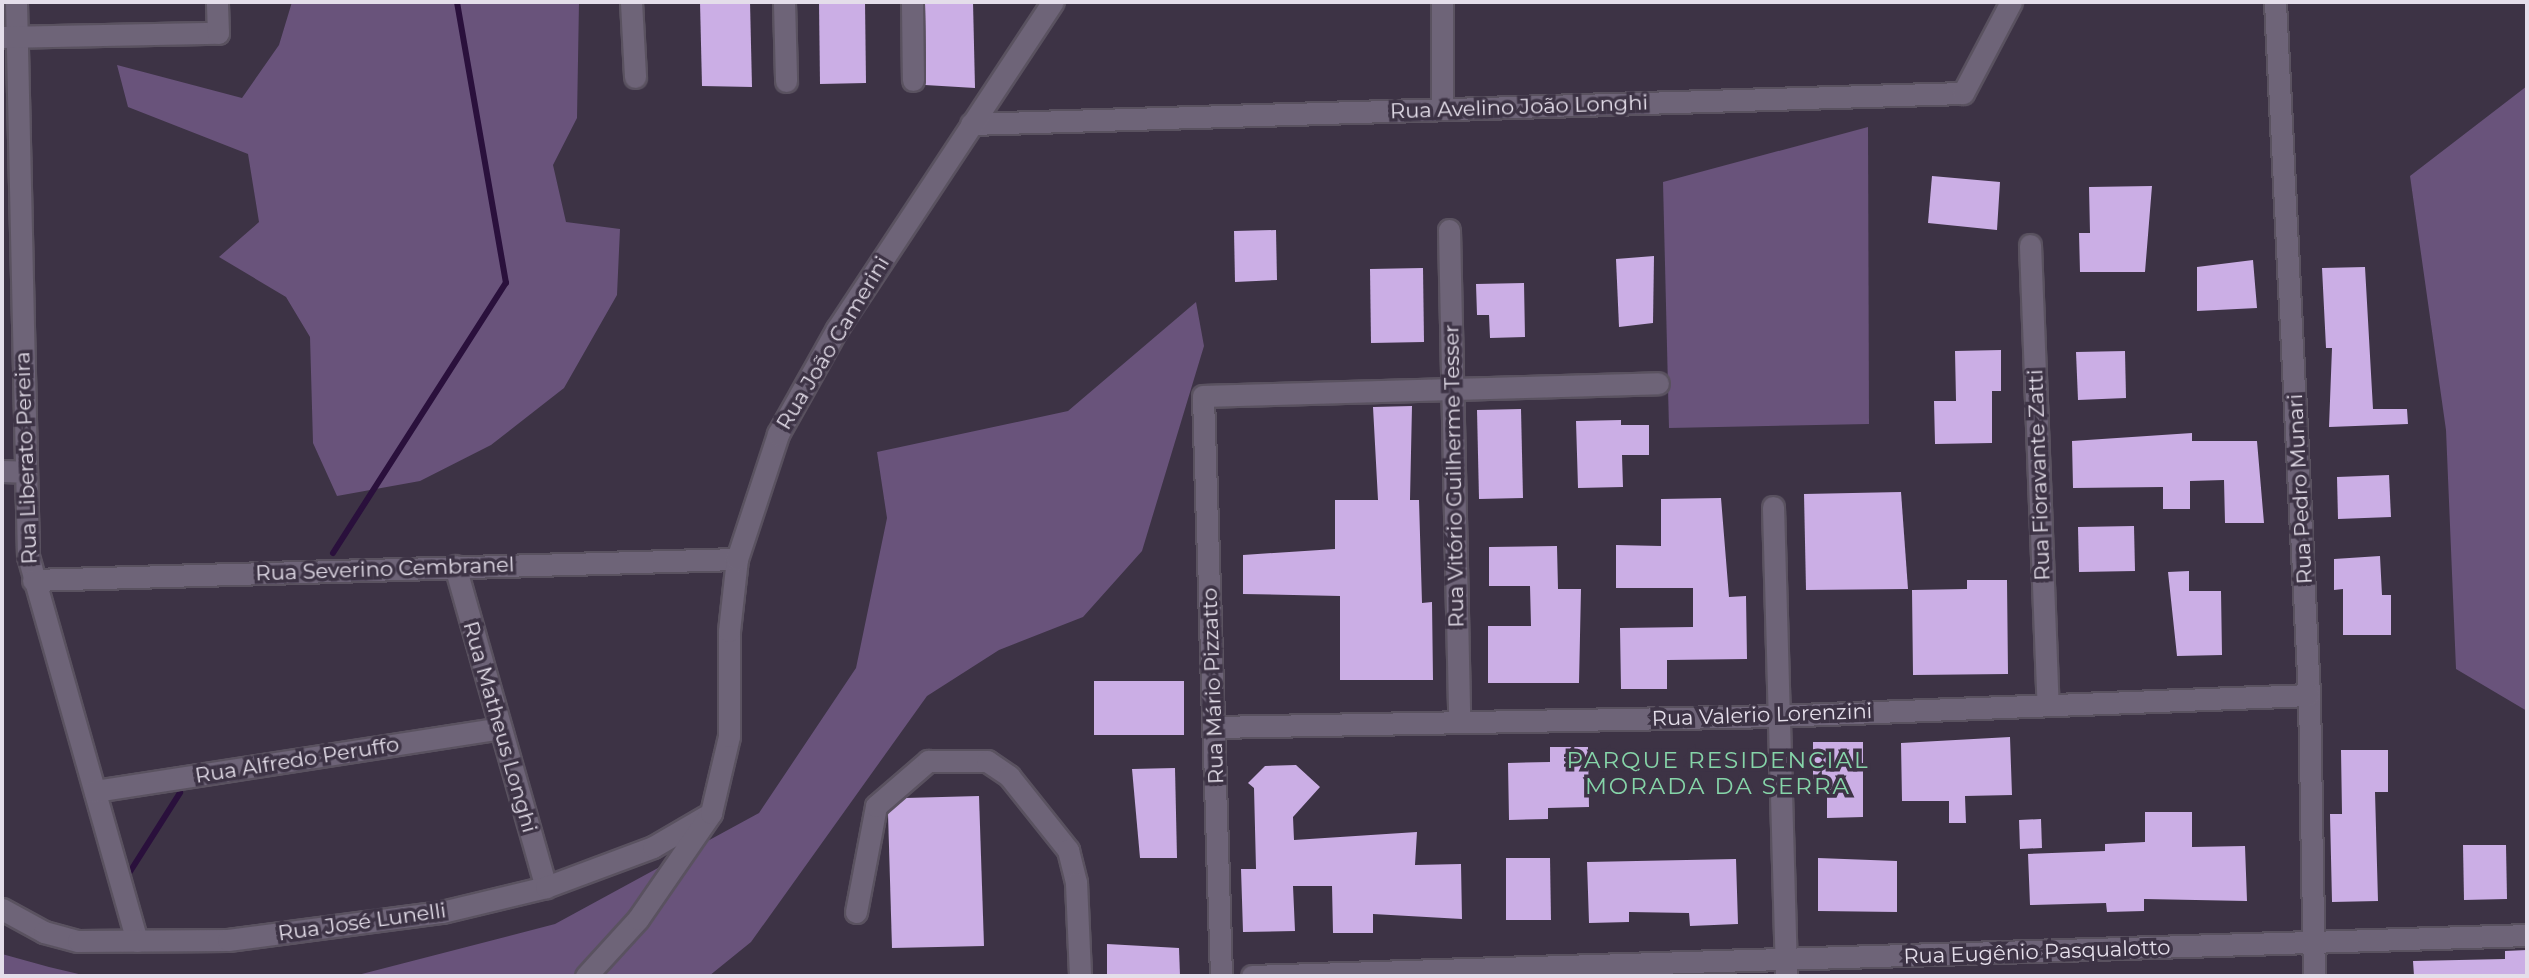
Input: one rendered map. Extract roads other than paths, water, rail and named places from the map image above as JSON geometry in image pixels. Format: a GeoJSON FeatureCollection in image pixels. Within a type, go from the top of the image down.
{"type":"FeatureCollection","features":[{"type":"Feature","properties":{"kind":"street","name":"Rua Liberato Pereira"},"geometry":{"type":"LineString","coordinates":[[16,2],[9,37],[11,304],[33,580],[137,941]]}},
{"type":"Feature","properties":{"kind":"street"},"geometry":{"type":"LineString","coordinates":[[9,37],[218,33],[217,2]]}},
{"type":"Feature","properties":{"kind":"street"},"geometry":{"type":"LineString","coordinates":[[631,2],[635,77]]}},
{"type":"Feature","properties":{"kind":"street"},"geometry":{"type":"LineString","coordinates":[[784,2],[786,81]]}},
{"type":"Feature","properties":{"kind":"street"},"geometry":{"type":"LineString","coordinates":[[912,2],[913,80]]}},
{"type":"Feature","properties":{"kind":"street","name":"Rua João Camerini"},"geometry":{"type":"LineString","coordinates":[[586,976],[638,919],[711,813],[729,736],[729,631],[737,559],[778,434],[837,329],[1053,2]]}},
{"type":"Feature","properties":{"kind":"street"},"geometry":{"type":"LineString","coordinates":[[1442,2],[1442,109]]}},
{"type":"Feature","properties":{"kind":"street","name":"Rua Avelino João Longhi"},"geometry":{"type":"LineString","coordinates":[[971,124],[1963,93],[2011,2]]}},
{"type":"Feature","properties":{"kind":"street","name":"Rua Pedro Munari"},"geometry":{"type":"LineString","coordinates":[[2275,2],[2309,695],[2314,976]]}},
{"type":"Feature","properties":{"kind":"street","name":"Rua Vitório Guilherme Tesser"},"geometry":{"type":"LineString","coordinates":[[1449,230],[1459,722]]}},
{"type":"Feature","properties":{"kind":"street","name":"Rua Fioravante Zatti"},"geometry":{"type":"LineString","coordinates":[[2030,245],[2048,704]]}},
{"type":"Feature","properties":{"kind":"street"},"geometry":{"type":"LineString","coordinates":[[1453,388],[1658,383]]}},
{"type":"Feature","properties":{"kind":"street","name":"Rua Mário Pizzatto"},"geometry":{"type":"LineString","coordinates":[[1222,976],[1203,396],[1453,388]]}},
{"type":"Feature","properties":{"kind":"street"},"geometry":{"type":"LineString","coordinates":[[2,471],[25,471]]}},
{"type":"Feature","properties":{"kind":"street"},"geometry":{"type":"LineString","coordinates":[[1773,507],[1775,716],[1786,969]]}},
{"type":"Feature","properties":{"kind":"street","name":"Rua Severino Cembranel"},"geometry":{"type":"LineString","coordinates":[[33,580],[737,559]]}},
{"type":"Feature","properties":{"kind":"street","name":"Rua Matheus Longhi"},"geometry":{"type":"LineString","coordinates":[[455,566],[546,887]]}},
{"type":"Feature","properties":{"kind":"street","name":"Rua Valerio Lorenzini"},"geometry":{"type":"LineString","coordinates":[[1214,727],[1775,716],[2309,695]]}},
{"type":"Feature","properties":{"kind":"street","name":"Rua Alfredo Peruffo"},"geometry":{"type":"LineString","coordinates":[[95,791],[500,728]]}},
{"type":"Feature","properties":{"kind":"street"},"geometry":{"type":"LineString","coordinates":[[856,912],[876,806],[928,761],[987,761],[1009,776],[1068,850],[1076,883],[1080,976]]}},
{"type":"Feature","properties":{"kind":"street","name":"Rua José Lunelli"},"geometry":{"type":"LineString","coordinates":[[2,909],[44,932],[78,941],[228,940],[442,912],[546,887],[653,847],[711,813]]}},
{"type":"Feature","properties":{"kind":"street","name":"Rua Eugênio Pasqualotto"},"geometry":{"type":"LineString","coordinates":[[1252,976],[1786,969],[2313,941],[2527,935]]}},
{"type":"Feature","properties":{"kind":"waterway"},"geometry":{"type":"LineString","coordinates":[[333,553],[506,283],[457,2]]}},
{"type":"Feature","properties":{"kind":"waterway"},"geometry":{"type":"LineString","coordinates":[[126,878],[180,793]]}},
{"type":"Feature","properties":{"kind":"district","name":"PARQUE RESIDENCIAL MORADA DA SERRA"},"geometry":{"type":"Point","coordinates":[1718,773]}}]}
